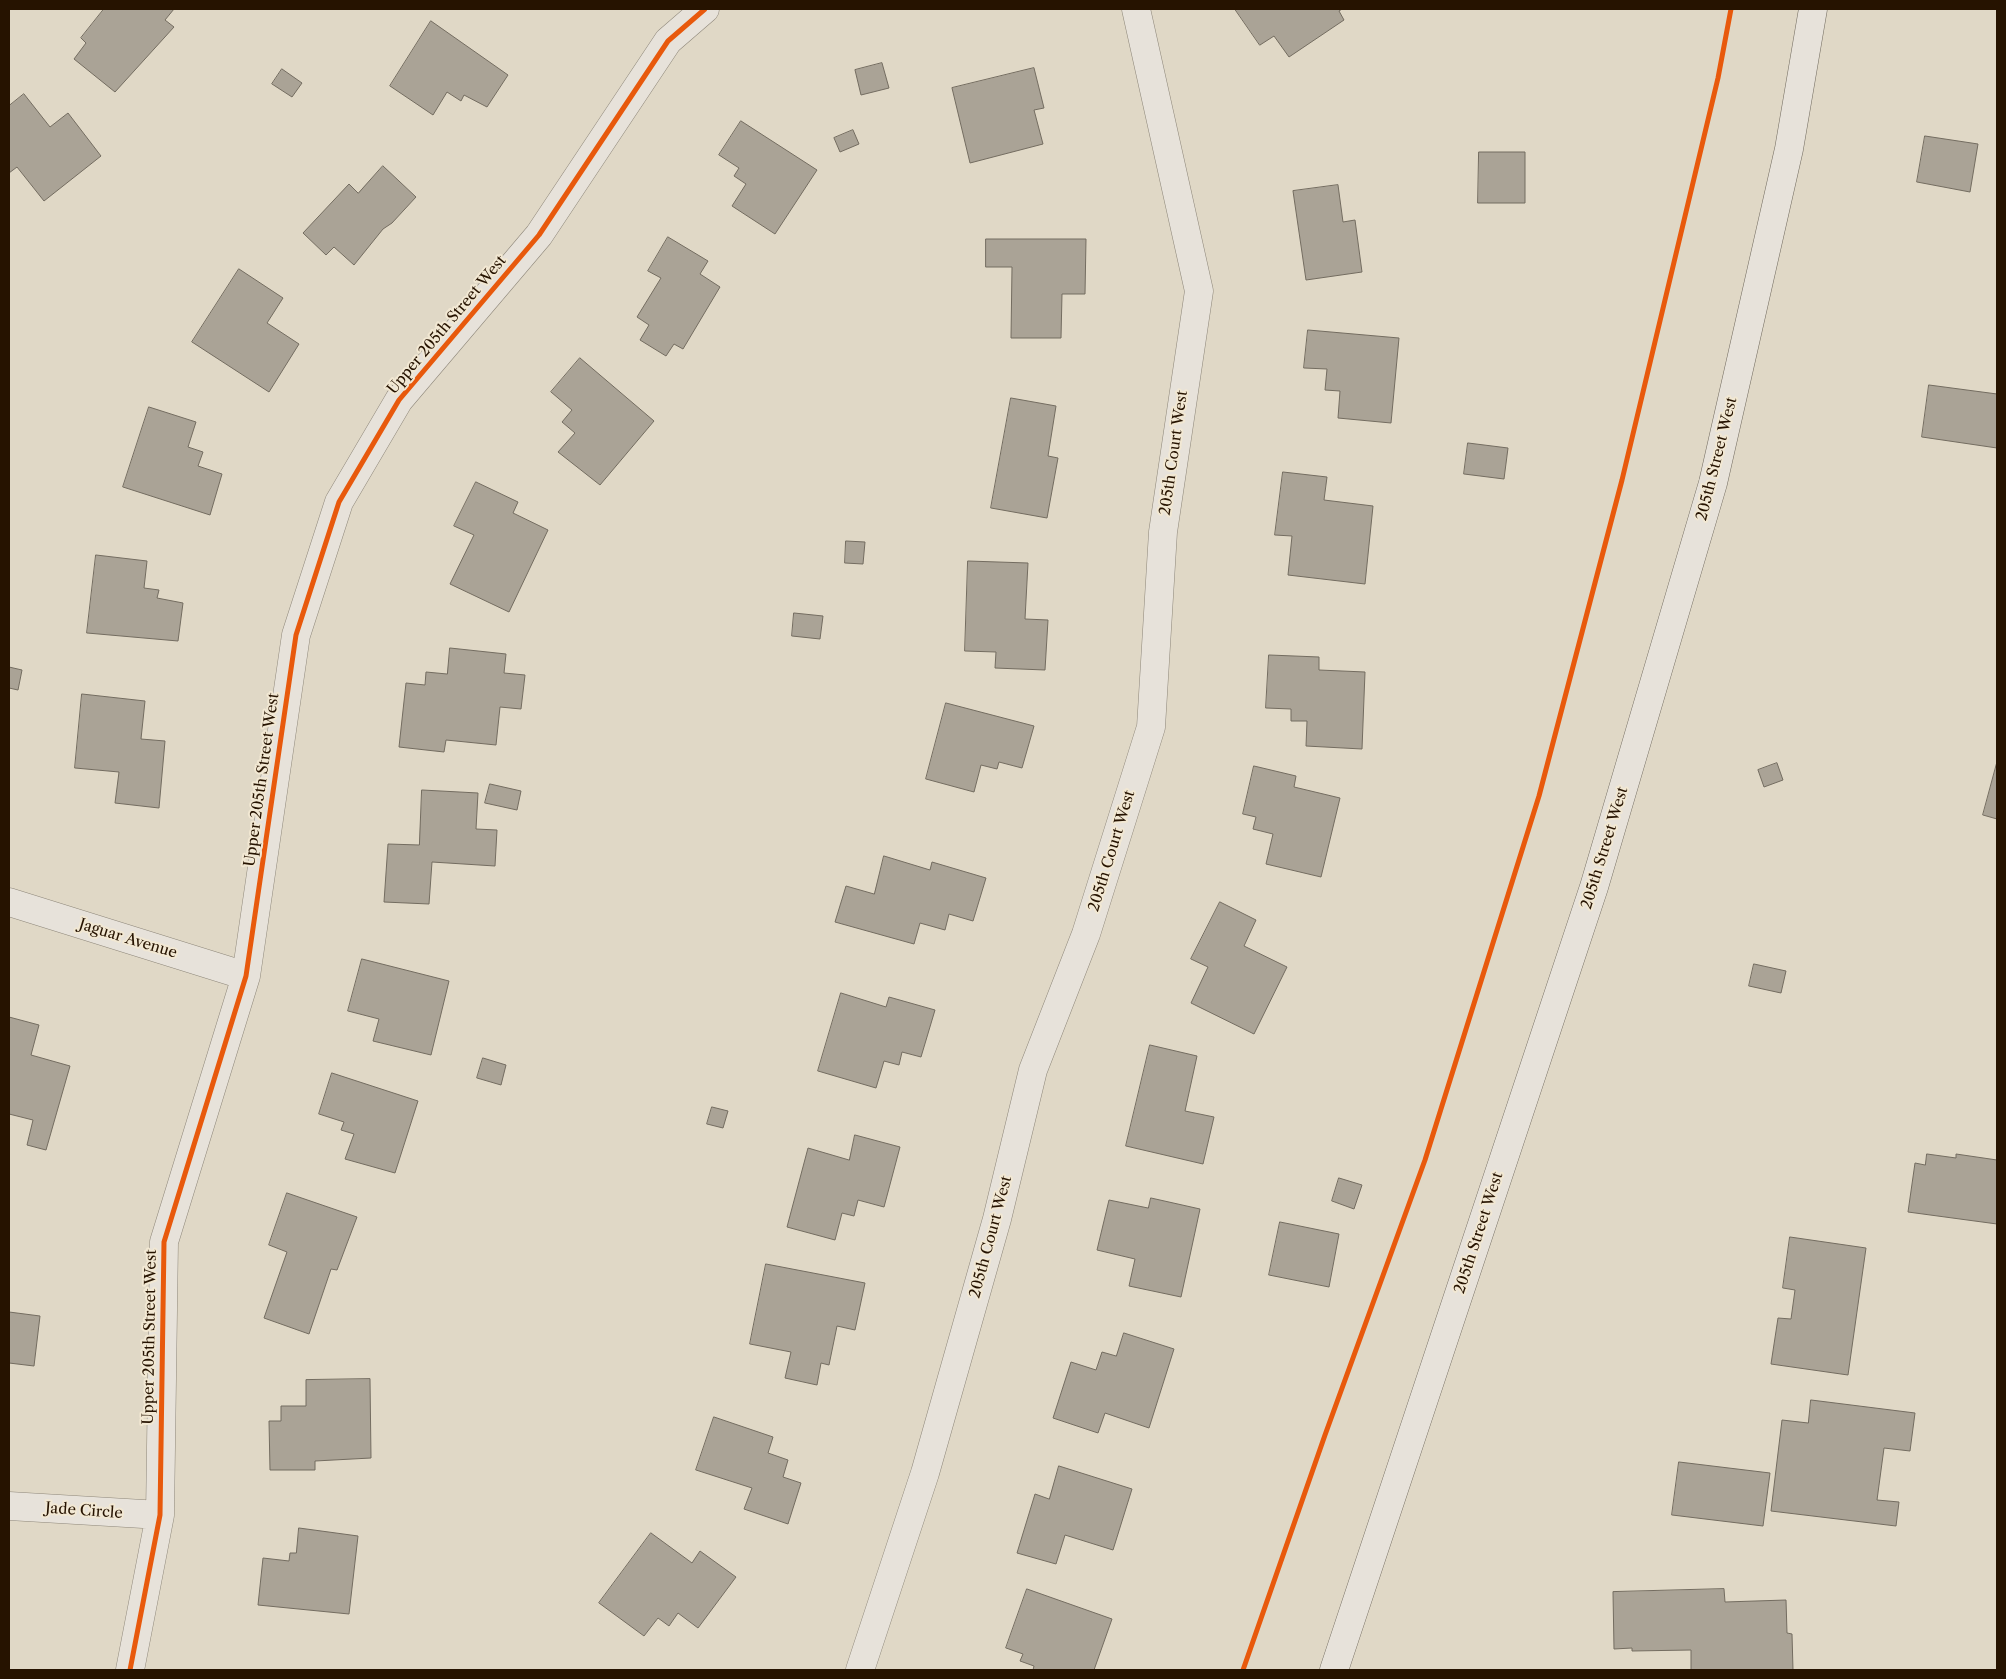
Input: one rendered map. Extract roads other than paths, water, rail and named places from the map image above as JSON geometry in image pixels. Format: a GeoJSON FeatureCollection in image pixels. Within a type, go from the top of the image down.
{"type":"FeatureCollection","features":[{"type":"Feature","properties":{"kind":"street","name":"Upper 205th Street West"},"geometry":{"type":"LineString","coordinates":[[130,1670],[160,1516],[164,1242],[246,976],[296,635],[339,502],[399,400],[539,235],[668,41],[705,9]]}},
{"type":"Feature","properties":{"kind":"street","name":"205th Court West"},"geometry":{"type":"LineString","coordinates":[[860,1670],[925,1473],[997,1219],[1033,1070],[1086,934],[1151,727],[1163,532],[1198,291],[1136,9]]}},
{"type":"Feature","properties":{"kind":"street","name":"205th Street West"},"geometry":{"type":"LineString","coordinates":[[1334,1670],[1594,886],[1713,483],[1790,149],[1813,9]]}},
{"type":"Feature","properties":{"kind":"street","name":"Jaguar Avenue"},"geometry":{"type":"LineString","coordinates":[[9,902],[246,976]]}},
{"type":"Feature","properties":{"kind":"street","name":"Jade Circle"},"geometry":{"type":"LineString","coordinates":[[9,1506],[160,1516]]}}]}
